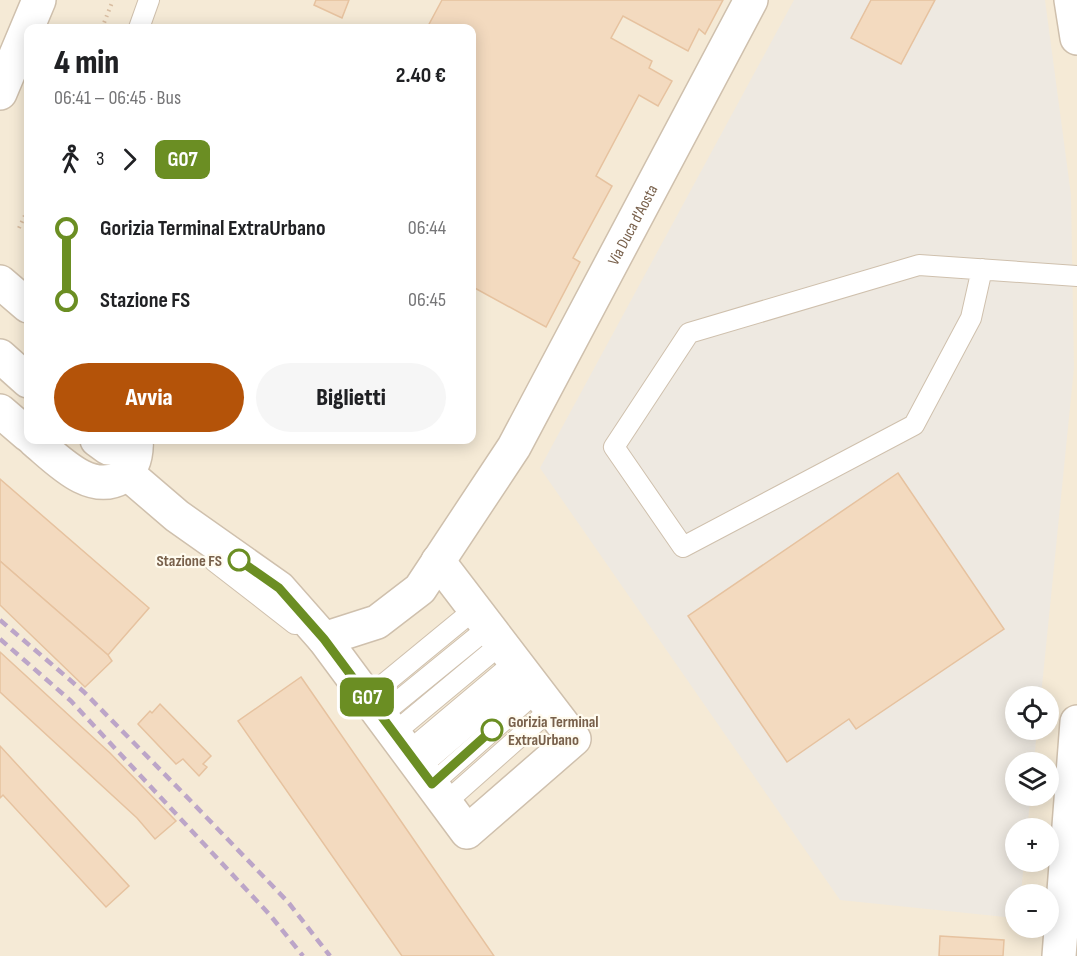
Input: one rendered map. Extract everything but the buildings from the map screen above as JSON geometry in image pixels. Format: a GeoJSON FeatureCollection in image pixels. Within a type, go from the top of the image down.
{"type":"FeatureCollection","features":[{"type":"Feature","properties":{"kind":"street"},"geometry":{"type":"LineString","coordinates":[[29,24],[39,0]]}},
{"type":"Feature","properties":{"kind":"street","name":"Via Duca d'Aosta"},"geometry":{"type":"LineString","coordinates":[[324,639],[377,622],[420,589],[514,447],[752,0]]}},
{"type":"Feature","properties":{"kind":"street"},"geometry":{"type":"LineString","coordinates":[[1071,0],[1077,38]]}},
{"type":"Feature","properties":{"kind":"street"},"geometry":{"type":"LineString","coordinates":[[0,93],[24,36]]}},
{"type":"Feature","properties":{"kind":"street"},"geometry":{"type":"LineString","coordinates":[[0,282],[24,303]]}},
{"type":"Feature","properties":{"kind":"street"},"geometry":{"type":"LineString","coordinates":[[0,356],[24,377]]}},
{"type":"Feature","properties":{"kind":"street"},"geometry":{"type":"LineString","coordinates":[[0,411],[24,432]]}},
{"type":"Feature","properties":{"kind":"street"},"geometry":{"type":"LineString","coordinates":[[39,444],[79,476],[94,482],[114,482],[133,452]]}},
{"type":"Feature","properties":{"kind":"street"},"geometry":{"type":"LineString","coordinates":[[102,444],[108,448],[133,452],[177,516],[279,588],[324,639],[467,832],[574,739],[438,561]]}},
{"type":"Feature","properties":{"kind":"street"},"geometry":{"type":"LineString","coordinates":[[1059,956],[1077,722]]}},
{"type":"Feature","properties":{"kind":"lane"},"geometry":{"type":"LineString","coordinates":[[140,24],[149,0]]}},
{"type":"Feature","properties":{"kind":"lane"},"geometry":{"type":"LineString","coordinates":[[982,269],[971,318],[914,425],[683,547],[614,447],[689,333],[919,266],[982,269],[1077,276]]}},
{"type":"Feature","properties":{"kind":"lane"},"geometry":{"type":"LineString","coordinates":[[413,759],[520,668]]}},
{"type":"Feature","properties":{"kind":"lane"},"geometry":{"type":"LineString","coordinates":[[413,759],[520,668]]}},
{"type":"Feature","properties":{"kind":"lane"},"geometry":{"type":"LineString","coordinates":[[413,759],[520,668]]}},
{"type":"Feature","properties":{"kind":"path"},"geometry":{"type":"LineString","coordinates":[[104,24],[113,0]]}},
{"type":"Feature","properties":{"kind":"path"},"geometry":{"type":"LineString","coordinates":[[19,228],[24,217]]}},
{"type":"Feature","properties":{"kind":"shaded area"},"geometry":{"type":"Polygon","coordinates":[[[0,0],[1077,0],[1077,956],[0,956],[0,0]]]}},
{"type":"Feature","properties":{"kind":"shaded area"},"geometry":{"type":"Polygon","coordinates":[[[794,0],[1045,0],[1071,195],[1074,368],[1042,686],[1005,686],[1005,740],[1036,740],[1035,752],[1005,752],[1005,806],[1030,806],[1028,818],[1005,818],[1005,872],[1023,872],[1022,884],[1005,884],[1005,917],[840,900],[540,468],[794,0]]]}},
{"type":"Feature","properties":{"kind":"railway"},"geometry":{"type":"LineString","coordinates":[[0,620],[84,692],[288,902],[330,956]]}},
{"type":"Feature","properties":{"kind":"railway"},"geometry":{"type":"LineString","coordinates":[[0,639],[71,701],[270,915],[303,956]]}},
{"type":"Feature","properties":{"kind":"bus line","name":"G07"},"geometry":{"type":"LineString","coordinates":[[239,560],[279,588],[324,639],[432,784],[492,730]]}},
{"type":"Feature","properties":{"kind":"place","name":"Stazione FS"},"geometry":{"type":"Point","coordinates":[239,560]}},
{"type":"Feature","properties":{"kind":"place","name":"Gorizia Terminal ExtraUrbano"},"geometry":{"type":"Point","coordinates":[492,730]}}]}
